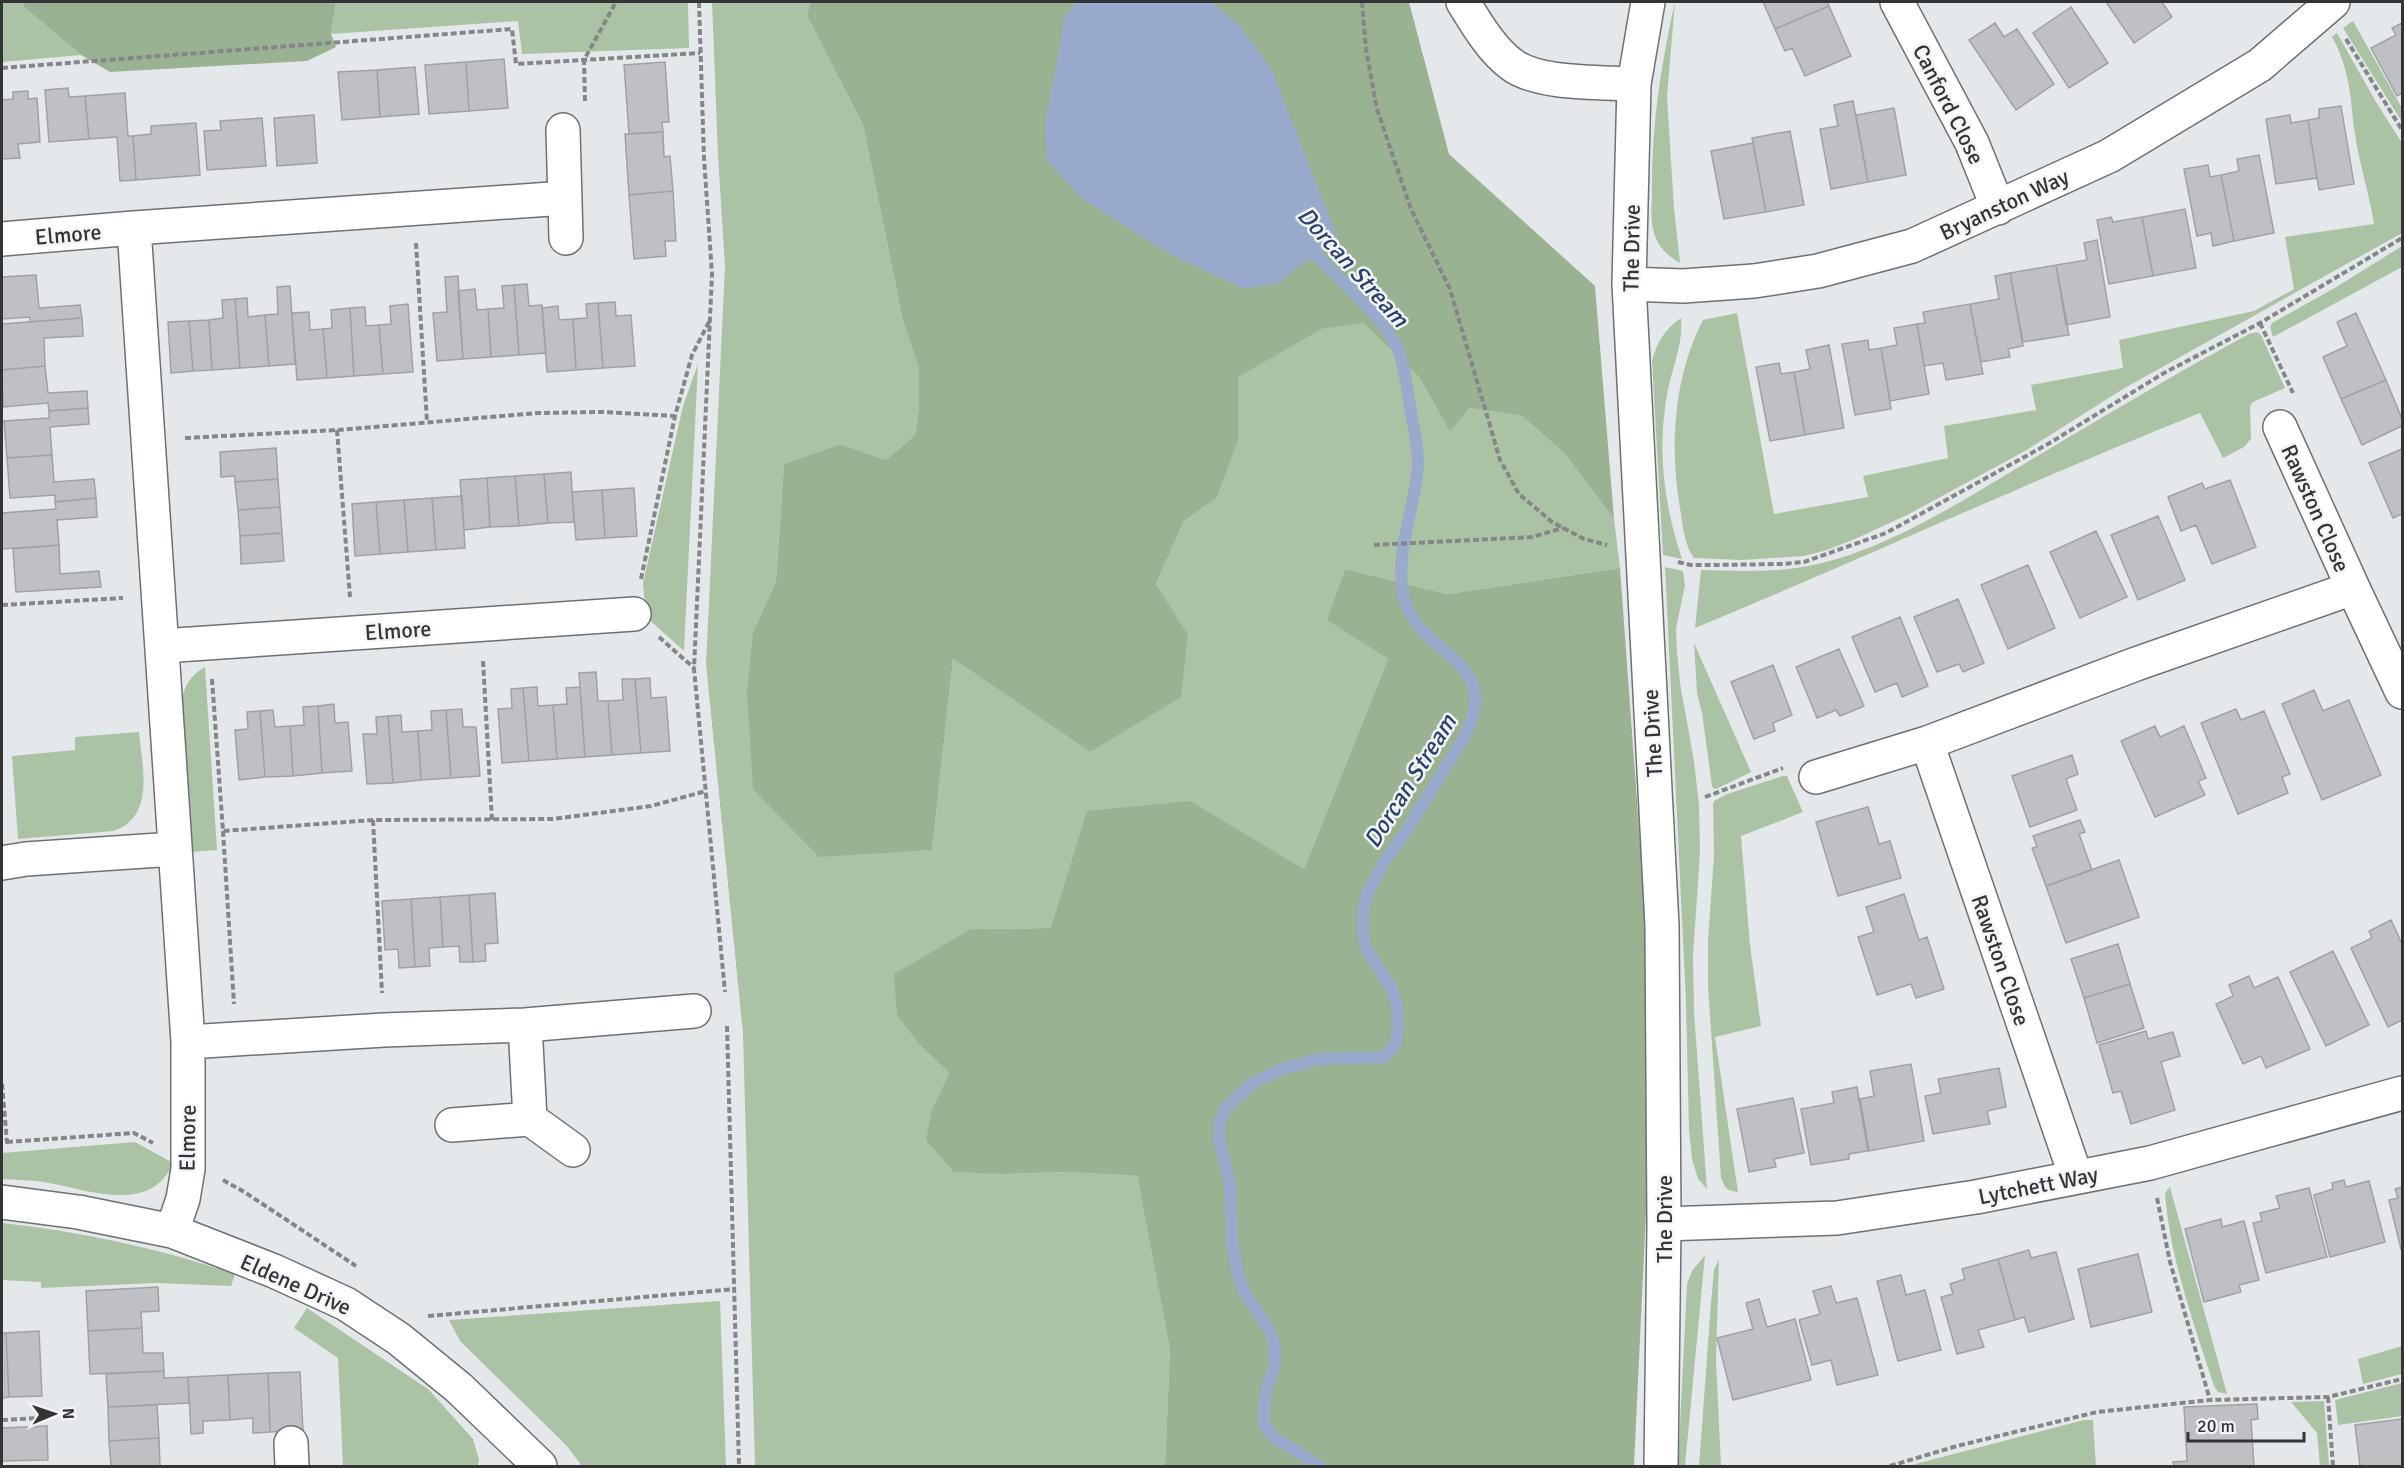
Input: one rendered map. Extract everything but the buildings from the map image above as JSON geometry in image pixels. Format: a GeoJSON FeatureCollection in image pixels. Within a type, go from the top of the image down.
{"type":"FeatureCollection","features":[{"type":"Feature","properties":{"kind":"street"},"geometry":{"type":"LineString","coordinates":[[1463,2],[1498,52],[1512,65],[1534,75],[1564,80],[1634,84]]}},
{"type":"Feature","properties":{"kind":"street","name":"The Drive"},"geometry":{"type":"LineString","coordinates":[[1648,2],[1634,84],[1629,284],[1662,926],[1665,1224],[1661,1467]]}},
{"type":"Feature","properties":{"kind":"street","name":"Canford Close"},"geometry":{"type":"LineString","coordinates":[[1897,2],[1972,143],[1998,207]]}},
{"type":"Feature","properties":{"kind":"street","name":"Bryanston Way"},"geometry":{"type":"LineString","coordinates":[[1629,284],[1683,286],[1733,283],[1818,271],[1912,246],[2109,156],[2260,64],[2330,5]]}},
{"type":"Feature","properties":{"kind":"street"},"geometry":{"type":"LineString","coordinates":[[563,130],[566,238]]}},
{"type":"Feature","properties":{"kind":"street","name":"Elmore"},"geometry":{"type":"LineString","coordinates":[[2,239],[565,198]]}},
{"type":"Feature","properties":{"kind":"street","name":"Elmore"},"geometry":{"type":"LineString","coordinates":[[134,228],[188,1042],[189,1162],[183,1199],[172,1231]]}},
{"type":"Feature","properties":{"kind":"street","name":"Rawston Close"},"geometry":{"type":"LineString","coordinates":[[2280,427],[2403,692]]}},
{"type":"Feature","properties":{"kind":"street","name":"Rawston Close"},"geometry":{"type":"LineString","coordinates":[[1816,777],[1927,743],[2136,664],[2353,588]]}},
{"type":"Feature","properties":{"kind":"street","name":"Elmore"},"geometry":{"type":"LineString","coordinates":[[162,646],[634,614]]}},
{"type":"Feature","properties":{"kind":"street","name":"Rawston Close"},"geometry":{"type":"LineString","coordinates":[[1927,743],[2076,1177]]}},
{"type":"Feature","properties":{"kind":"street"},"geometry":{"type":"LineString","coordinates":[[2,863],[26,859],[174,849]]}},
{"type":"Feature","properties":{"kind":"street"},"geometry":{"type":"LineString","coordinates":[[188,1042],[384,1030],[525,1025],[694,1011]]}},
{"type":"Feature","properties":{"kind":"street"},"geometry":{"type":"LineString","coordinates":[[525,1025],[530,1119]]}},
{"type":"Feature","properties":{"kind":"street","name":"Lytchett Way"},"geometry":{"type":"LineString","coordinates":[[1665,1224],[1792,1221],[1874,1214],[2150,1163],[2403,1093]]}},
{"type":"Feature","properties":{"kind":"street"},"geometry":{"type":"LineString","coordinates":[[452,1125],[530,1119],[573,1150]]}},
{"type":"Feature","properties":{"kind":"street","name":"Eldene Drive"},"geometry":{"type":"LineString","coordinates":[[2,1202],[78,1212],[172,1231],[274,1271],[346,1304],[399,1339],[459,1388],[535,1464]]}},
{"type":"Feature","properties":{"kind":"path"},"geometry":{"type":"LineString","coordinates":[[563,130],[586,129],[584,60],[616,2]]}},
{"type":"Feature","properties":{"kind":"path"},"geometry":{"type":"LineString","coordinates":[[699,2],[712,274],[694,669],[726,998]]}},
{"type":"Feature","properties":{"kind":"path"},"geometry":{"type":"LineString","coordinates":[[1362,2],[1366,49],[1377,109],[1411,209],[1450,289],[1500,460],[1519,494],[1552,522],[1584,539],[1642,554],[1691,565],[1782,564],[1804,561],[1886,533],[2048,444],[2164,373],[2260,323],[2403,238]]}},
{"type":"Feature","properties":{"kind":"path"},"geometry":{"type":"LineString","coordinates":[[2330,5],[2403,130]]}},
{"type":"Feature","properties":{"kind":"path"},"geometry":{"type":"LineString","coordinates":[[2,68],[512,29],[516,64],[700,53]]}},
{"type":"Feature","properties":{"kind":"path"},"geometry":{"type":"LineString","coordinates":[[414,208],[427,422]]}},
{"type":"Feature","properties":{"kind":"path"},"geometry":{"type":"LineString","coordinates":[[694,669],[634,614],[675,416],[692,355],[711,318]]}},
{"type":"Feature","properties":{"kind":"path"},"geometry":{"type":"LineString","coordinates":[[2260,323],[2293,394],[2280,427]]}},
{"type":"Feature","properties":{"kind":"path"},"geometry":{"type":"LineString","coordinates":[[148,440],[337,430],[539,413],[603,412],[675,416]]}},
{"type":"Feature","properties":{"kind":"path"},"geometry":{"type":"LineString","coordinates":[[337,430],[353,633]]}},
{"type":"Feature","properties":{"kind":"path"},"geometry":{"type":"LineString","coordinates":[[1374,545],[1532,537],[1563,528]]}},
{"type":"Feature","properties":{"kind":"path"},"geometry":{"type":"LineString","coordinates":[[2,605],[159,595]]}},
{"type":"Feature","properties":{"kind":"path"},"geometry":{"type":"LineString","coordinates":[[481,624],[492,820]]}},
{"type":"Feature","properties":{"kind":"path"},"geometry":{"type":"LineString","coordinates":[[209,642],[236,1039]]}},
{"type":"Feature","properties":{"kind":"path"},"geometry":{"type":"LineString","coordinates":[[1705,797],[1791,765],[1816,777]]}},
{"type":"Feature","properties":{"kind":"path"},"geometry":{"type":"LineString","coordinates":[[223,831],[373,820],[553,819],[651,806],[706,791]]}},
{"type":"Feature","properties":{"kind":"path"},"geometry":{"type":"LineString","coordinates":[[373,820],[384,1030]]}},
{"type":"Feature","properties":{"kind":"path"},"geometry":{"type":"LineString","coordinates":[[727,1020],[739,1467]]}},
{"type":"Feature","properties":{"kind":"path"},"geometry":{"type":"LineString","coordinates":[[2,1084],[4,1142],[134,1133],[246,1193],[363,1271]]}},
{"type":"Feature","properties":{"kind":"path"},"geometry":{"type":"LineString","coordinates":[[2150,1163],[2170,1262],[2210,1400]]}},
{"type":"Feature","properties":{"kind":"path"},"geometry":{"type":"LineString","coordinates":[[419,1310],[429,1316],[735,1289]]}},
{"type":"Feature","properties":{"kind":"path"},"geometry":{"type":"LineString","coordinates":[[1890,1467],[1957,1446],[2097,1412],[2210,1400],[2328,1397],[2403,1379]]}},
{"type":"Feature","properties":{"kind":"path"},"geometry":{"type":"LineString","coordinates":[[2328,1397],[2333,1467]]}},
{"type":"Feature","properties":{"kind":"path"},"geometry":{"type":"LineString","coordinates":[[2,1420],[41,1418]]}},
{"type":"Feature","properties":{"kind":"green space"},"geometry":{"type":"Polygon","coordinates":[[[2,2],[22,2],[24,7],[81,55],[2,62],[2,2]]]}},
{"type":"Feature","properties":{"kind":"green space"},"geometry":{"type":"Polygon","coordinates":[[[22,2],[336,2],[331,34],[336,47],[307,61],[110,72],[81,55],[24,7],[22,2]]]}},
{"type":"Feature","properties":{"kind":"green space"},"geometry":{"type":"Polygon","coordinates":[[[336,2],[688,2],[689,48],[522,54],[518,21],[331,34],[336,2]]]}},
{"type":"Feature","properties":{"kind":"green space"},"geometry":{"type":"Polygon","coordinates":[[[712,2],[810,2],[807,16],[863,125],[903,321],[919,369],[919,407],[915,435],[886,460],[840,444],[784,464],[776,581],[753,632],[932,850],[953,659],[1090,752],[1187,635],[1156,584],[1184,521],[1217,498],[1238,441],[1237,377],[1322,329],[1362,322],[1419,377],[1450,432],[1470,408],[1522,416],[1565,454],[1614,519],[1620,568],[1448,594],[1345,569],[1328,620],[1388,659],[1304,869],[1190,802],[1051,928],[971,929],[920,1045],[949,1073],[932,1109],[1006,1174],[1068,1172],[1137,1176],[1170,1350],[1165,1466],[755,1466],[743,1034],[706,664],[725,266],[712,2]]]}},
{"type":"Feature","properties":{"kind":"green space"},"geometry":{"type":"Polygon","coordinates":[[[810,2],[1409,2],[1449,154],[1595,286],[1614,519],[1565,454],[1522,416],[1470,408],[1450,432],[1419,377],[1363,323],[1322,329],[1238,377],[1238,441],[1217,498],[1184,521],[1156,584],[1188,635],[1181,697],[1090,752],[953,659],[932,850],[819,857],[753,789],[747,693],[753,632],[776,581],[784,464],[840,444],[886,460],[915,435],[919,407],[919,369],[903,321],[863,125],[807,16],[810,2]]]}},
{"type":"Feature","properties":{"kind":"green space"},"geometry":{"type":"Polygon","coordinates":[[[1675,2],[1667,97],[1680,263],[1658,243],[1653,228],[1652,213],[1655,120],[1661,72],[1675,2]]]}},
{"type":"Feature","properties":{"kind":"green space"},"geometry":{"type":"Polygon","coordinates":[[[2353,21],[2402,108],[2402,122],[2343,28],[2353,21]]]}},
{"type":"Feature","properties":{"kind":"green space"},"geometry":{"type":"Polygon","coordinates":[[[2337,33],[2402,143],[2402,233],[2123,389],[2025,451],[1907,515],[1855,539],[1804,556],[1742,560],[1694,558],[1686,543],[1677,490],[1675,440],[1676,415],[1685,366],[1703,320],[1737,313],[1774,514],[1868,497],[1863,476],[1948,458],[1944,426],[2036,410],[2031,385],[2123,368],[2119,340],[2254,311],[2294,289],[2285,237],[2374,224],[2356,139],[2348,81],[2338,48],[2332,37],[2337,33]]]}},
{"type":"Feature","properties":{"kind":"green space"},"geometry":{"type":"Polygon","coordinates":[[[2402,246],[2402,267],[2273,337],[2270,327],[2272,323],[2338,286],[2402,246]]]}},
{"type":"Feature","properties":{"kind":"green space"},"geometry":{"type":"Polygon","coordinates":[[[1681,318],[1681,337],[1664,416],[1663,457],[1667,498],[1682,559],[1663,555],[1652,361],[1662,336],[1681,318]]]}},
{"type":"Feature","properties":{"kind":"green space"},"geometry":{"type":"Polygon","coordinates":[[[2257,332],[2261,335],[2285,388],[2253,402],[2250,406],[2251,439],[2244,447],[2223,458],[2200,413],[2073,465],[1695,628],[1701,570],[1760,571],[1804,567],[1874,546],[1953,506],[2166,380],[2249,334],[2257,332]]]}},
{"type":"Feature","properties":{"kind":"green space"},"geometry":{"type":"Polygon","coordinates":[[[698,364],[684,651],[646,617],[643,583],[683,406],[698,364]]]}},
{"type":"Feature","properties":{"kind":"green space"},"geometry":{"type":"Polygon","coordinates":[[[1665,567],[1683,571],[1685,585],[1676,629],[1680,683],[1694,761],[1699,805],[1700,852],[1693,957],[1694,1012],[1707,1189],[1698,1179],[1692,1159],[1689,1130],[1686,1002],[1665,567]]]}},
{"type":"Feature","properties":{"kind":"green space"},"geometry":{"type":"Polygon","coordinates":[[[1620,568],[1646,924],[1646,1211],[1634,1466],[1165,1466],[1170,1350],[1137,1176],[1068,1172],[1006,1174],[954,1172],[926,1140],[932,1109],[949,1073],[920,1045],[897,1015],[894,974],[971,929],[1051,928],[1087,811],[1190,801],[1304,869],[1388,659],[1327,620],[1345,569],[1448,594],[1620,568]]]}},
{"type":"Feature","properties":{"kind":"green space"},"geometry":{"type":"Polygon","coordinates":[[[1694,643],[1751,772],[1716,789],[1712,786],[1697,693],[1694,643]]]}},
{"type":"Feature","properties":{"kind":"green space"},"geometry":{"type":"Polygon","coordinates":[[[205,667],[217,850],[192,852],[182,699],[189,680],[205,667]]]}},
{"type":"Feature","properties":{"kind":"green space"},"geometry":{"type":"Polygon","coordinates":[[[139,732],[143,789],[136,814],[127,824],[113,831],[18,839],[12,756],[75,750],[75,737],[139,732]]]}},
{"type":"Feature","properties":{"kind":"green space"},"geometry":{"type":"Polygon","coordinates":[[[1787,776],[1803,812],[1741,836],[1750,945],[1761,1026],[1715,1037],[1738,1192],[1727,1188],[1721,1178],[1708,986],[1708,941],[1714,855],[1713,805],[1714,801],[1727,794],[1787,776]]]}},
{"type":"Feature","properties":{"kind":"green space"},"geometry":{"type":"Polygon","coordinates":[[[135,1142],[173,1163],[163,1179],[149,1189],[134,1194],[97,1193],[44,1182],[2,1179],[2,1153],[135,1142]]]}},
{"type":"Feature","properties":{"kind":"green space"},"geometry":{"type":"Polygon","coordinates":[[[2170,1187],[2227,1394],[2218,1392],[2214,1386],[2177,1267],[2165,1193],[2170,1187]]]}},
{"type":"Feature","properties":{"kind":"green space"},"geometry":{"type":"Polygon","coordinates":[[[2,1223],[120,1242],[178,1256],[235,1274],[231,1286],[156,1283],[41,1288],[41,1282],[2,1280],[2,1223]]]}},
{"type":"Feature","properties":{"kind":"green space"},"geometry":{"type":"Polygon","coordinates":[[[1705,1255],[1685,1466],[1678,1466],[1687,1284],[1692,1271],[1705,1255]]]}},
{"type":"Feature","properties":{"kind":"green space"},"geometry":{"type":"Polygon","coordinates":[[[1719,1259],[1716,1361],[1721,1466],[1699,1466],[1714,1270],[1719,1259]]]}},
{"type":"Feature","properties":{"kind":"green space"},"geometry":{"type":"Polygon","coordinates":[[[720,1301],[726,1466],[582,1466],[566,1445],[460,1341],[449,1320],[720,1301]]]}},
{"type":"Feature","properties":{"kind":"green space"},"geometry":{"type":"Polygon","coordinates":[[[307,1308],[428,1389],[473,1439],[479,1460],[478,1466],[343,1466],[338,1358],[294,1328],[307,1308]]]}},
{"type":"Feature","properties":{"kind":"green space"},"geometry":{"type":"Polygon","coordinates":[[[2402,1346],[2402,1374],[2363,1384],[2358,1359],[2402,1346]]]}},
{"type":"Feature","properties":{"kind":"green space"},"geometry":{"type":"Polygon","coordinates":[[[2402,1383],[2402,1416],[2338,1425],[2335,1400],[2402,1383]]]}},
{"type":"Feature","properties":{"kind":"green space"},"geometry":{"type":"Polygon","coordinates":[[[2324,1401],[2329,1466],[2320,1466],[2317,1433],[2291,1402],[2324,1401]]]}},
{"type":"Feature","properties":{"kind":"green space"},"geometry":{"type":"Polygon","coordinates":[[[2084,1420],[2093,1420],[2096,1466],[1908,1466],[2084,1420]]]}},
{"type":"Feature","properties":{"kind":"water"},"geometry":{"type":"Polygon","coordinates":[[[1077,2],[1211,2],[1239,25],[1272,70],[1338,239],[1278,283],[1244,289],[1170,254],[1081,198],[1047,160],[1045,121],[1061,41],[1063,18],[1077,2]]]}},
{"type":"Feature","properties":{"kind":"waterway","name":"Dorcan Stream"},"geometry":{"type":"LineString","coordinates":[[1304,242],[1375,315],[1398,350],[1405,377],[1418,461],[1415,490],[1403,549],[1401,579],[1403,593],[1410,614],[1423,631],[1467,674],[1474,691],[1474,713],[1462,741],[1401,839],[1384,862],[1367,894],[1363,913],[1363,935],[1366,948],[1392,989],[1397,1006],[1398,1026],[1395,1046],[1384,1057],[1318,1059],[1282,1069],[1255,1082],[1226,1108],[1220,1120],[1219,1140],[1230,1184],[1232,1242],[1237,1270],[1243,1290],[1269,1329],[1274,1344],[1275,1366],[1264,1403],[1264,1423],[1272,1436],[1320,1466]]}}]}
